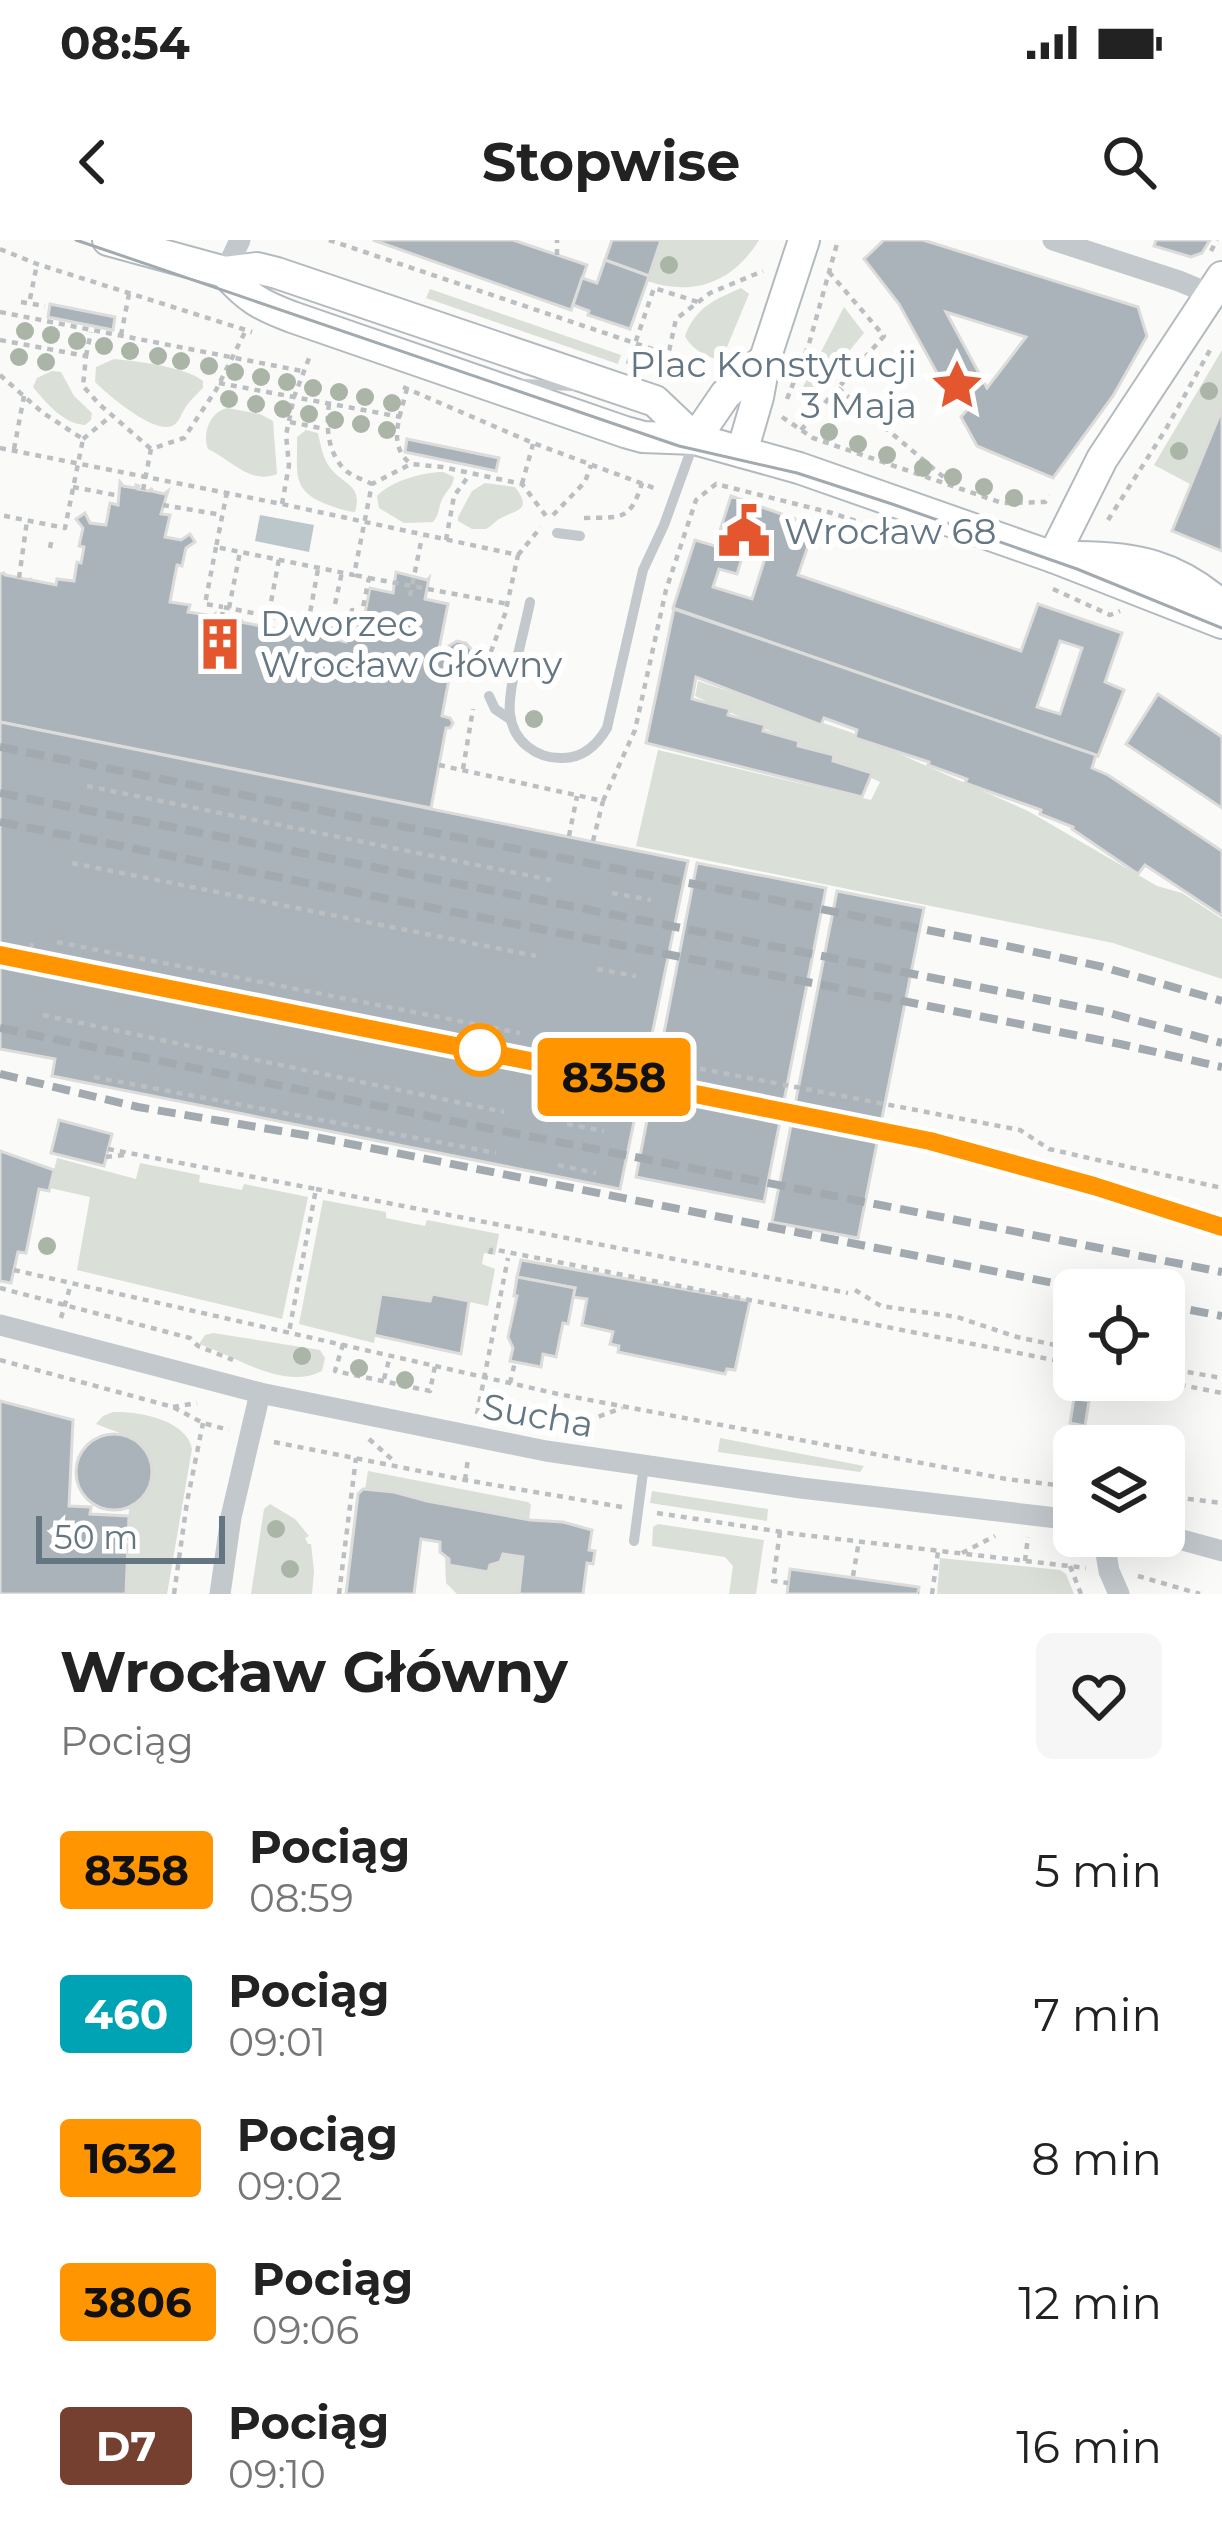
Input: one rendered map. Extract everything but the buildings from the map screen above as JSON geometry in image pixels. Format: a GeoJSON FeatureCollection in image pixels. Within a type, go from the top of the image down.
{"type":"FeatureCollection","features":[{"type":"Feature","properties":{"kind":"street"},"geometry":{"type":"LineString","coordinates":[[108,240],[225,272],[257,268],[277,272],[656,401],[695,439]]}},
{"type":"Feature","properties":{"kind":"street"},"geometry":{"type":"LineString","coordinates":[[225,272],[240,240]]}},
{"type":"Feature","properties":{"kind":"street"},"geometry":{"type":"LineString","coordinates":[[742,452],[765,359],[803,240]]}},
{"type":"Feature","properties":{"kind":"street"},"geometry":{"type":"LineString","coordinates":[[1047,571],[1102,460],[1216,286],[1053,240]]}},
{"type":"Feature","properties":{"kind":"street"},"geometry":{"type":"LineString","coordinates":[[225,272],[266,308],[643,437],[695,439],[799,468],[1047,571],[1222,622]]}},
{"type":"Feature","properties":{"kind":"street"},"geometry":{"type":"LineString","coordinates":[[695,439],[725,395],[765,359]]}},
{"type":"Feature","properties":{"kind":"street"},"geometry":{"type":"LineString","coordinates":[[1047,571],[1119,558],[1144,562],[1193,584],[1222,606]]}},
{"type":"Feature","properties":{"kind":"street","name":"Sucha"},"geometry":{"type":"LineString","coordinates":[[0,1325],[260,1393],[546,1450],[801,1488],[1053,1518]]}},
{"type":"Feature","properties":{"kind":"street"},"geometry":{"type":"LineString","coordinates":[[220,1594],[230,1517],[260,1393]]}},
{"type":"Feature","properties":{"kind":"street"},"geometry":{"type":"LineString","coordinates":[[1185,1541],[1222,1551]]}},
{"type":"Feature","properties":{"kind":"street"},"geometry":{"type":"LineString","coordinates":[[1107,1557],[1119,1594]]}},
{"type":"Feature","properties":{"kind":"lane"},"geometry":{"type":"LineString","coordinates":[[485,383],[614,387]]}},
{"type":"Feature","properties":{"kind":"lane"},"geometry":{"type":"LineString","coordinates":[[530,602],[510,719],[520,740],[544,756],[579,755],[602,738],[611,716],[643,570],[695,439]]}},
{"type":"Feature","properties":{"kind":"lane"},"geometry":{"type":"LineString","coordinates":[[557,533],[580,536]]}},
{"type":"Feature","properties":{"kind":"lane"},"geometry":{"type":"LineString","coordinates":[[489,696],[495,710],[510,719]]}},
{"type":"Feature","properties":{"kind":"lane"},"geometry":{"type":"LineString","coordinates":[[634,1540],[644,1466]]}},
{"type":"Feature","properties":{"kind":"path"},"geometry":{"type":"LineString","coordinates":[[329,240],[667,354]]}},
{"type":"Feature","properties":{"kind":"path"},"geometry":{"type":"LineString","coordinates":[[557,240],[557,255]]}},
{"type":"Feature","properties":{"kind":"path"},"geometry":{"type":"LineString","coordinates":[[838,240],[809,344],[780,416],[832,445],[1003,503],[1045,502]]}},
{"type":"Feature","properties":{"kind":"path"},"geometry":{"type":"LineString","coordinates":[[0,249],[267,338]]}},
{"type":"Feature","properties":{"kind":"path"},"geometry":{"type":"LineString","coordinates":[[361,266],[365,252]]}},
{"type":"Feature","properties":{"kind":"path"},"geometry":{"type":"LineString","coordinates":[[30,299],[37,264]]}},
{"type":"Feature","properties":{"kind":"path"},"geometry":{"type":"LineString","coordinates":[[662,382],[676,319],[710,293],[768,269]]}},
{"type":"Feature","properties":{"kind":"path"},"geometry":{"type":"LineString","coordinates":[[417,285],[422,271]]}},
{"type":"Feature","properties":{"kind":"path"},"geometry":{"type":"LineString","coordinates":[[801,430],[884,335],[829,272]]}},
{"type":"Feature","properties":{"kind":"path"},"geometry":{"type":"LineString","coordinates":[[630,358],[654,288],[698,302]]}},
{"type":"Feature","properties":{"kind":"path"},"geometry":{"type":"LineString","coordinates":[[121,336],[129,294]]}},
{"type":"Feature","properties":{"kind":"path"},"geometry":{"type":"LineString","coordinates":[[21,302],[45,306]]}},
{"type":"Feature","properties":{"kind":"path"},"geometry":{"type":"LineString","coordinates":[[0,312],[302,371]]}},
{"type":"Feature","properties":{"kind":"path"},"geometry":{"type":"LineString","coordinates":[[151,449],[184,439],[246,330]]}},
{"type":"Feature","properties":{"kind":"path"},"geometry":{"type":"LineString","coordinates":[[92,331],[83,386],[151,449]]}},
{"type":"Feature","properties":{"kind":"path"},"geometry":{"type":"LineString","coordinates":[[0,340],[86,356]]}},
{"type":"Feature","properties":{"kind":"path"},"geometry":{"type":"LineString","coordinates":[[1108,520],[1211,348]]}},
{"type":"Feature","properties":{"kind":"path"},"geometry":{"type":"LineString","coordinates":[[282,504],[289,465],[286,435],[311,353]]}},
{"type":"Feature","properties":{"kind":"path"},"geometry":{"type":"LineString","coordinates":[[0,375],[43,413],[83,439]]}},
{"type":"Feature","properties":{"kind":"path"},"geometry":{"type":"LineString","coordinates":[[219,382],[401,418]]}},
{"type":"Feature","properties":{"kind":"path"},"geometry":{"type":"LineString","coordinates":[[387,382],[654,488]]}},
{"type":"Feature","properties":{"kind":"path"},"geometry":{"type":"LineString","coordinates":[[407,388],[396,441],[400,456],[412,464],[521,484],[548,520]]}},
{"type":"Feature","properties":{"kind":"path"},"geometry":{"type":"LineString","coordinates":[[838,388],[956,487]]}},
{"type":"Feature","properties":{"kind":"path"},"geometry":{"type":"LineString","coordinates":[[14,451],[24,396]]}},
{"type":"Feature","properties":{"kind":"path"},"geometry":{"type":"LineString","coordinates":[[329,404],[325,429],[336,456],[346,470],[372,484]]}},
{"type":"Feature","properties":{"kind":"path"},"geometry":{"type":"LineString","coordinates":[[0,515],[64,528],[83,439],[112,415]]}},
{"type":"Feature","properties":{"kind":"path"},"geometry":{"type":"LineString","coordinates":[[289,422],[325,429]]}},
{"type":"Feature","properties":{"kind":"path"},"geometry":{"type":"LineString","coordinates":[[521,484],[533,443]]}},
{"type":"Feature","properties":{"kind":"path"},"geometry":{"type":"LineString","coordinates":[[0,448],[518,555]]}},
{"type":"Feature","properties":{"kind":"path"},"geometry":{"type":"LineString","coordinates":[[143,490],[151,449]]}},
{"type":"Feature","properties":{"kind":"path"},"geometry":{"type":"LineString","coordinates":[[372,484],[412,464]]}},
{"type":"Feature","properties":{"kind":"path"},"geometry":{"type":"LineString","coordinates":[[463,771],[477,692],[508,604],[518,555],[585,482],[591,465]]}},
{"type":"Feature","properties":{"kind":"path"},"geometry":{"type":"LineString","coordinates":[[628,478],[631,468]]}},
{"type":"Feature","properties":{"kind":"path"},"geometry":{"type":"LineString","coordinates":[[446,540],[454,496],[471,473]]}},
{"type":"Feature","properties":{"kind":"path"},"geometry":{"type":"LineString","coordinates":[[548,520],[627,513],[635,506],[642,483]]}},
{"type":"Feature","properties":{"kind":"path"},"geometry":{"type":"LineString","coordinates":[[354,574],[372,484]]}},
{"type":"Feature","properties":{"kind":"path"},"geometry":{"type":"LineString","coordinates":[[653,652],[666,590],[696,500],[716,484],[832,513],[932,547]]}},
{"type":"Feature","properties":{"kind":"path"},"geometry":{"type":"LineString","coordinates":[[73,487],[120,496]]}},
{"type":"Feature","properties":{"kind":"path"},"geometry":{"type":"LineString","coordinates":[[226,492],[205,604],[347,632],[352,610],[356,611],[353,631],[358,632],[369,578]]}},
{"type":"Feature","properties":{"kind":"path"},"geometry":{"type":"LineString","coordinates":[[163,505],[222,515]]}},
{"type":"Feature","properties":{"kind":"path"},"geometry":{"type":"LineString","coordinates":[[19,578],[27,521]]}},
{"type":"Feature","properties":{"kind":"path"},"geometry":{"type":"LineString","coordinates":[[410,596],[422,535]]}},
{"type":"Feature","properties":{"kind":"path"},"geometry":{"type":"LineString","coordinates":[[50,548],[52,538]]}},
{"type":"Feature","properties":{"kind":"path"},"geometry":{"type":"LineString","coordinates":[[216,547],[508,604]]}},
{"type":"Feature","properties":{"kind":"path"},"geometry":{"type":"LineString","coordinates":[[222,618],[239,552]]}},
{"type":"Feature","properties":{"kind":"path"},"geometry":{"type":"LineString","coordinates":[[268,615],[279,560]]}},
{"type":"Feature","properties":{"kind":"path"},"geometry":{"type":"LineString","coordinates":[[306,635],[318,567]]}},
{"type":"Feature","properties":{"kind":"path"},"geometry":{"type":"LineString","coordinates":[[1047,571],[1110,614]]}},
{"type":"Feature","properties":{"kind":"path"},"geometry":{"type":"LineString","coordinates":[[335,604],[342,572]]}},
{"type":"Feature","properties":{"kind":"path"},"geometry":{"type":"LineString","coordinates":[[87,786],[551,880]]}},
{"type":"Feature","properties":{"kind":"path"},"geometry":{"type":"LineString","coordinates":[[569,836],[577,796]]}},
{"type":"Feature","properties":{"kind":"path"},"geometry":{"type":"LineString","coordinates":[[593,842],[603,802]]}},
{"type":"Feature","properties":{"kind":"path"},"geometry":{"type":"LineString","coordinates":[[72,863],[536,956]]}},
{"type":"Feature","properties":{"kind":"path"},"geometry":{"type":"LineString","coordinates":[[612,893],[651,900]]}},
{"type":"Feature","properties":{"kind":"path"},"geometry":{"type":"LineString","coordinates":[[31,949],[33,937]]}},
{"type":"Feature","properties":{"kind":"path"},"geometry":{"type":"LineString","coordinates":[[57,942],[520,1034]]}},
{"type":"Feature","properties":{"kind":"path"},"geometry":{"type":"LineString","coordinates":[[597,969],[636,976]]}},
{"type":"Feature","properties":{"kind":"path"},"geometry":{"type":"LineString","coordinates":[[43,1015],[504,1112]]}},
{"type":"Feature","properties":{"kind":"path"},"geometry":{"type":"LineString","coordinates":[[582,1046],[1020,1130],[1049,1149],[1222,1188]]}},
{"type":"Feature","properties":{"kind":"path"},"geometry":{"type":"LineString","coordinates":[[94,1077],[496,1153]]}},
{"type":"Feature","properties":{"kind":"path"},"geometry":{"type":"LineString","coordinates":[[566,1124],[604,1131]]}},
{"type":"Feature","properties":{"kind":"path"},"geometry":{"type":"LineString","coordinates":[[107,1153],[136,1154],[852,1291],[881,1306],[957,1318],[1053,1345]]}},
{"type":"Feature","properties":{"kind":"path"},"geometry":{"type":"LineString","coordinates":[[558,1166],[596,1173]]}},
{"type":"Feature","properties":{"kind":"path"},"geometry":{"type":"LineString","coordinates":[[289,1332],[316,1189]]}},
{"type":"Feature","properties":{"kind":"path"},"geometry":{"type":"LineString","coordinates":[[490,1254],[497,1250],[1053,1360]]}},
{"type":"Feature","properties":{"kind":"path"},"geometry":{"type":"LineString","coordinates":[[477,1414],[508,1258]]}},
{"type":"Feature","properties":{"kind":"path"},"geometry":{"type":"LineString","coordinates":[[14,1270],[485,1378],[1053,1485]]}},
{"type":"Feature","properties":{"kind":"path"},"geometry":{"type":"LineString","coordinates":[[59,1324],[71,1284]]}},
{"type":"Feature","properties":{"kind":"path"},"geometry":{"type":"LineString","coordinates":[[0,1288],[190,1338]]}},
{"type":"Feature","properties":{"kind":"path"},"geometry":{"type":"LineString","coordinates":[[343,1344],[335,1371],[430,1391],[435,1366]]}},
{"type":"Feature","properties":{"kind":"path"},"geometry":{"type":"LineString","coordinates":[[384,1381],[390,1356]]}},
{"type":"Feature","properties":{"kind":"path"},"geometry":{"type":"LineString","coordinates":[[0,1360],[173,1406],[203,1423],[232,1431]]}},
{"type":"Feature","properties":{"kind":"path"},"geometry":{"type":"LineString","coordinates":[[510,1383],[514,1362]]}},
{"type":"Feature","properties":{"kind":"path"},"geometry":{"type":"LineString","coordinates":[[1185,1372],[1222,1378]]}},
{"type":"Feature","properties":{"kind":"path"},"geometry":{"type":"LineString","coordinates":[[1185,1386],[1222,1393]]}},
{"type":"Feature","properties":{"kind":"path"},"geometry":{"type":"LineString","coordinates":[[546,1450],[568,1426],[627,1406]]}},
{"type":"Feature","properties":{"kind":"path"},"geometry":{"type":"LineString","coordinates":[[174,1594],[203,1423]]}},
{"type":"Feature","properties":{"kind":"path"},"geometry":{"type":"LineString","coordinates":[[271,1442],[465,1480],[780,1532],[1092,1568]]}},
{"type":"Feature","properties":{"kind":"path"},"geometry":{"type":"LineString","coordinates":[[340,1594],[356,1458]]}},
{"type":"Feature","properties":{"kind":"path"},"geometry":{"type":"LineString","coordinates":[[465,1480],[468,1460]]}},
{"type":"Feature","properties":{"kind":"path"},"geometry":{"type":"LineString","coordinates":[[1032,1495],[1033,1483]]}},
{"type":"Feature","properties":{"kind":"path"},"geometry":{"type":"LineString","coordinates":[[1185,1499],[1222,1505]]}},
{"type":"Feature","properties":{"kind":"path"},"geometry":{"type":"LineString","coordinates":[[780,1532],[773,1581],[788,1583]]}},
{"type":"Feature","properties":{"kind":"path"},"geometry":{"type":"LineString","coordinates":[[1025,1561],[1028,1537]]}},
{"type":"Feature","properties":{"kind":"path"},"geometry":{"type":"LineString","coordinates":[[853,1576],[859,1541]]}},
{"type":"Feature","properties":{"kind":"path"},"geometry":{"type":"LineString","coordinates":[[932,1594],[938,1550]]}},
{"type":"Feature","properties":{"kind":"path"},"geometry":{"type":"LineString","coordinates":[[1070,1566],[1081,1594]]}},
{"type":"Feature","properties":{"kind":"path"},"geometry":{"type":"LineString","coordinates":[[1133,1575],[1200,1594]]}},
{"type":"Feature","properties":{"kind":"shaded area"},"geometry":{"type":"Polygon","coordinates":[[[661,240],[759,240],[725,276],[681,287],[647,281],[661,240]]]}},
{"type":"Feature","properties":{"kind":"shaded area"},"geometry":{"type":"Polygon","coordinates":[[[741,288],[749,294],[722,359],[711,358],[691,345],[685,336],[689,326],[707,306],[741,288]]]}},
{"type":"Feature","properties":{"kind":"shaded area"},"geometry":{"type":"Polygon","coordinates":[[[430,289],[621,355],[618,364],[426,298],[430,289]]]}},
{"type":"Feature","properties":{"kind":"shaded area"},"geometry":{"type":"Polygon","coordinates":[[[844,307],[864,333],[811,397],[801,391],[844,307]]]}},
{"type":"Feature","properties":{"kind":"shaded area"},"geometry":{"type":"Polygon","coordinates":[[[1222,350],[1222,409],[1192,485],[1154,465],[1222,350]]]}},
{"type":"Feature","properties":{"kind":"shaded area"},"geometry":{"type":"Polygon","coordinates":[[[114,359],[185,372],[203,381],[203,388],[174,425],[154,424],[95,382],[96,367],[114,359]]]}},
{"type":"Feature","properties":{"kind":"shaded area"},"geometry":{"type":"Polygon","coordinates":[[[61,372],[74,396],[92,413],[85,425],[63,417],[33,387],[37,378],[61,372]]]}},
{"type":"Feature","properties":{"kind":"shaded area"},"geometry":{"type":"Polygon","coordinates":[[[227,408],[273,421],[277,474],[250,474],[208,449],[209,424],[227,408]]]}},
{"type":"Feature","properties":{"kind":"shaded area"},"geometry":{"type":"Polygon","coordinates":[[[306,430],[318,433],[327,463],[353,489],[355,512],[314,498],[301,486],[297,437],[306,430]]]}},
{"type":"Feature","properties":{"kind":"shaded area"},"geometry":{"type":"Polygon","coordinates":[[[443,472],[454,477],[433,522],[404,523],[379,508],[377,496],[390,486],[443,472]]]}},
{"type":"Feature","properties":{"kind":"shaded area"},"geometry":{"type":"Polygon","coordinates":[[[485,483],[515,487],[523,505],[486,529],[472,529],[458,517],[472,491],[485,483]]]}},
{"type":"Feature","properties":{"kind":"shaded area"},"geometry":{"type":"Polygon","coordinates":[[[260,515],[314,525],[309,552],[255,541],[260,515]]]}},
{"type":"Feature","properties":{"kind":"shaded area"},"geometry":{"type":"Polygon","coordinates":[[[698,681],[850,732],[1028,811],[1157,886],[1182,893],[1222,919],[1222,979],[1113,943],[636,846],[658,750],[871,800],[880,782],[695,696],[698,681]]]}},
{"type":"Feature","properties":{"kind":"shaded area"},"geometry":{"type":"Polygon","coordinates":[[[57,1158],[136,1179],[140,1163],[200,1175],[199,1182],[242,1190],[244,1184],[308,1197],[282,1319],[77,1270],[90,1197],[50,1188],[57,1158]]]}},
{"type":"Feature","properties":{"kind":"shaded area"},"geometry":{"type":"Polygon","coordinates":[[[323,1200],[386,1212],[386,1218],[425,1226],[427,1220],[499,1234],[495,1255],[484,1253],[482,1264],[495,1269],[488,1306],[433,1294],[430,1301],[382,1294],[374,1343],[299,1324],[323,1200]]]}},
{"type":"Feature","properties":{"kind":"shaded area"},"geometry":{"type":"Polygon","coordinates":[[[213,1333],[320,1350],[325,1358],[322,1371],[292,1377],[260,1370],[199,1344],[213,1333]]]}},
{"type":"Feature","properties":{"kind":"shaded area"},"geometry":{"type":"Polygon","coordinates":[[[113,1412],[136,1413],[172,1424],[192,1449],[167,1594],[126,1594],[129,1507],[149,1484],[151,1465],[134,1440],[96,1424],[113,1412]]]}},
{"type":"Feature","properties":{"kind":"shaded area"},"geometry":{"type":"Polygon","coordinates":[[[720,1438],[864,1466],[860,1472],[718,1452],[720,1438]]]}},
{"type":"Feature","properties":{"kind":"shaded area"},"geometry":{"type":"Polygon","coordinates":[[[368,1471],[528,1502],[529,1520],[365,1489],[368,1471]]]}},
{"type":"Feature","properties":{"kind":"shaded area"},"geometry":{"type":"Polygon","coordinates":[[[652,1491],[768,1509],[767,1521],[650,1503],[652,1491]]]}},
{"type":"Feature","properties":{"kind":"shaded area"},"geometry":{"type":"Polygon","coordinates":[[[270,1504],[295,1519],[309,1536],[305,1538],[311,1544],[312,1594],[251,1594],[264,1509],[270,1504]]]}},
{"type":"Feature","properties":{"kind":"shaded area"},"geometry":{"type":"Polygon","coordinates":[[[653,1527],[764,1540],[756,1594],[729,1594],[733,1566],[725,1557],[652,1546],[653,1527]]]}},
{"type":"Feature","properties":{"kind":"shaded area"},"geometry":{"type":"Polygon","coordinates":[[[503,1554],[523,1557],[519,1594],[457,1594],[446,1583],[445,1557],[488,1572],[503,1554]]]}},
{"type":"Feature","properties":{"kind":"shaded area"},"geometry":{"type":"Polygon","coordinates":[[[940,1558],[1060,1570],[1074,1594],[937,1594],[940,1558]]]}},
{"type":"Feature","properties":{"kind":"tram line"},"geometry":{"type":"LineString","coordinates":[[76,240],[679,446],[797,473],[892,504],[1077,569],[1222,628]]}},
{"type":"Feature","properties":{"kind":"railway"},"geometry":{"type":"LineString","coordinates":[[0,747],[1003,945],[1222,1001]]}},
{"type":"Feature","properties":{"kind":"railway"},"geometry":{"type":"LineString","coordinates":[[0,793],[1105,1012],[1222,1043]]}},
{"type":"Feature","properties":{"kind":"railway"},"geometry":{"type":"LineString","coordinates":[[0,822],[1222,1067]]}},
{"type":"Feature","properties":{"kind":"railway"},"geometry":{"type":"LineString","coordinates":[[0,955],[930,1141],[1222,1227]]}},
{"type":"Feature","properties":{"kind":"railway"},"geometry":{"type":"LineString","coordinates":[[0,1028],[1222,1272]]}},
{"type":"Feature","properties":{"kind":"railway"},"geometry":{"type":"LineString","coordinates":[[0,1074],[138,1107],[310,1136],[1053,1283]]}},
{"type":"Feature","properties":{"kind":"railway"},"geometry":{"type":"LineString","coordinates":[[1185,1309],[1222,1316]]}},
{"type":"Feature","properties":{"kind":"train","name":"8358"},"geometry":{"type":"LineString","coordinates":[[0,955],[930,1141],[1222,1227]]}},
{"type":"Feature","properties":{"kind":"place","name":"Plac Konstytucji 3 Maja"},"geometry":{"type":"Point","coordinates":[957,385]}},
{"type":"Feature","properties":{"kind":"place","name":"Wrocław 68"},"geometry":{"type":"Point","coordinates":[744,531]}},
{"type":"Feature","properties":{"kind":"place","name":"Dworzec Wrocław Główny"},"geometry":{"type":"Point","coordinates":[220,644]}}]}
